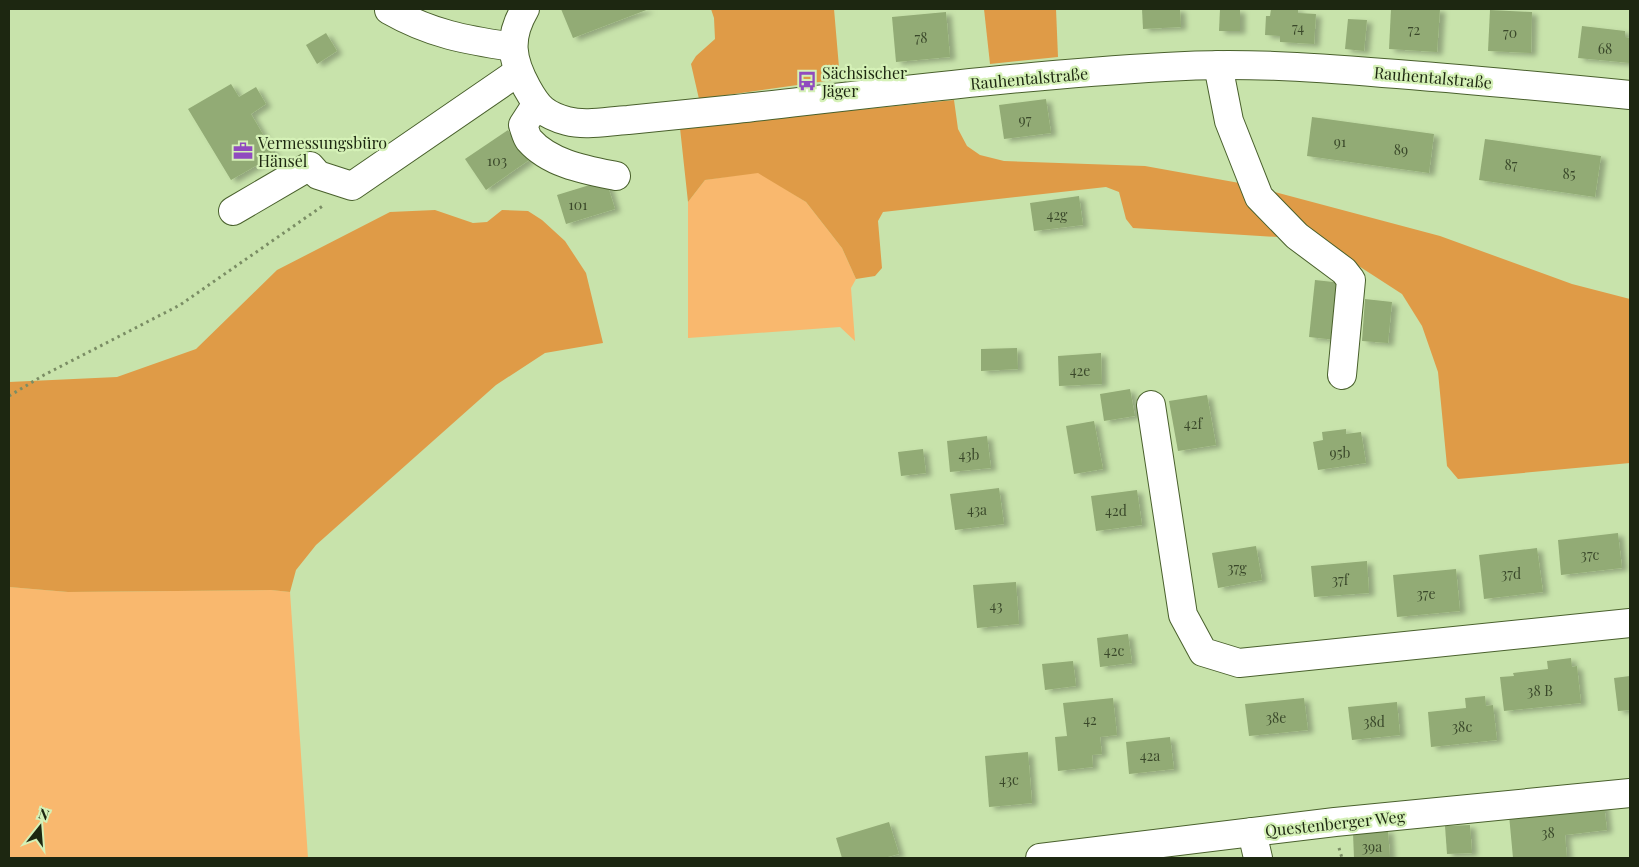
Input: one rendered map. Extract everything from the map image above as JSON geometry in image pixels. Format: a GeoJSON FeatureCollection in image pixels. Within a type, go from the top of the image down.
{"type":"FeatureCollection","features":[{"type":"Feature","properties":{"kind":"street"},"geometry":{"type":"LineString","coordinates":[[525,9],[519,19],[515,32],[515,59],[536,105],[523,125],[527,138],[541,150],[561,162],[588,171],[616,176]]}},
{"type":"Feature","properties":{"kind":"street"},"geometry":{"type":"LineString","coordinates":[[389,10],[411,23],[438,33],[467,40],[515,59]]}},
{"type":"Feature","properties":{"kind":"street"},"geometry":{"type":"LineString","coordinates":[[233,211],[310,166],[318,175],[352,186],[515,59]]}},
{"type":"Feature","properties":{"kind":"street"},"geometry":{"type":"LineString","coordinates":[[1218,65],[1229,120],[1259,197],[1297,236],[1344,270],[1351,280],[1342,375]]}},
{"type":"Feature","properties":{"kind":"street","name":"Rauhentalstraße"},"geometry":{"type":"LineString","coordinates":[[536,105],[549,115],[570,122],[588,123],[1068,74],[1166,66],[1218,65],[1293,66],[1630,95]]}},
{"type":"Feature","properties":{"kind":"street"},"geometry":{"type":"LineString","coordinates":[[1151,405],[1183,615],[1203,652],[1239,663],[1630,622]]}},
{"type":"Feature","properties":{"kind":"street","name":"Questenberger Weg"},"geometry":{"type":"LineString","coordinates":[[1040,858],[1255,845],[1335,822],[1630,793]]}},
{"type":"Feature","properties":{"kind":"path"},"geometry":{"type":"LineString","coordinates":[[9,396],[180,305],[352,186]]}},
{"type":"Feature","properties":{"kind":"shaded area"},"geometry":{"type":"Polygon","coordinates":[[[711,9],[834,9],[840,79],[699,99],[691,64],[696,56],[715,39],[714,18],[711,9]]]}},
{"type":"Feature","properties":{"kind":"shaded area"},"geometry":{"type":"Polygon","coordinates":[[[984,9],[1056,9],[1058,57],[990,64],[984,9]]]}},
{"type":"Feature","properties":{"kind":"shaded area"},"geometry":{"type":"Polygon","coordinates":[[[954,100],[958,129],[967,146],[980,155],[1004,161],[1145,166],[1245,184],[1440,236],[1572,284],[1630,299],[1630,463],[1458,479],[1447,466],[1438,372],[1422,326],[1402,294],[1351,261],[1278,237],[1133,228],[1126,219],[1119,192],[1106,187],[883,212],[878,221],[882,268],[875,276],[856,279],[842,248],[806,202],[758,173],[705,180],[688,202],[680,128],[954,100]]]}},
{"type":"Feature","properties":{"kind":"shaded area"},"geometry":{"type":"Polygon","coordinates":[[[758,172],[806,202],[842,248],[856,279],[851,288],[855,341],[840,327],[688,338],[688,202],[705,180],[758,172]]]}},
{"type":"Feature","properties":{"kind":"shaded area"},"geometry":{"type":"Polygon","coordinates":[[[435,210],[473,223],[487,222],[502,210],[528,211],[542,220],[565,241],[586,273],[603,343],[545,353],[496,385],[316,545],[296,570],[290,592],[271,590],[68,592],[9,587],[9,382],[117,377],[196,349],[277,270],[390,212],[435,210]]]}},
{"type":"Feature","properties":{"kind":"shaded area"},"geometry":{"type":"Polygon","coordinates":[[[9,587],[68,592],[271,590],[290,592],[308,858],[9,858],[9,587]]]}},
{"type":"Feature","properties":{"kind":"building"},"geometry":{"type":"Polygon","coordinates":[[[561,9],[649,9],[573,38],[561,9]]]}},
{"type":"Feature","properties":{"kind":"building"},"geometry":{"type":"Polygon","coordinates":[[[1142,9],[1180,9],[1181,27],[1143,29],[1142,9]]]}},
{"type":"Feature","properties":{"kind":"building"},"geometry":{"type":"Polygon","coordinates":[[[1220,9],[1240,10],[1240,31],[1219,31],[1220,9]]]}},
{"type":"Feature","properties":{"kind":"building"},"geometry":{"type":"Polygon","coordinates":[[[1271,9],[1298,9],[1298,13],[1316,14],[1314,44],[1280,42],[1280,36],[1265,35],[1266,16],[1270,16],[1271,9]]]}},
{"type":"Feature","properties":{"kind":"building"},"geometry":{"type":"Polygon","coordinates":[[[1391,9],[1440,9],[1437,52],[1389,49],[1391,9]]]}},
{"type":"Feature","properties":{"kind":"building"},"geometry":{"type":"Polygon","coordinates":[[[1490,10],[1532,12],[1531,53],[1488,51],[1490,10]]]}},
{"type":"Feature","properties":{"kind":"building"},"geometry":{"type":"Polygon","coordinates":[[[946,12],[950,57],[896,62],[892,17],[946,12]]]}},
{"type":"Feature","properties":{"kind":"building"},"geometry":{"type":"Polygon","coordinates":[[[1348,19],[1367,20],[1364,51],[1345,49],[1348,19]]]}},
{"type":"Feature","properties":{"kind":"building"},"geometry":{"type":"Polygon","coordinates":[[[1582,26],[1625,31],[1625,37],[1630,38],[1630,63],[1578,58],[1582,26]]]}},
{"type":"Feature","properties":{"kind":"building"},"geometry":{"type":"Polygon","coordinates":[[[326,33],[337,51],[317,64],[306,45],[326,33]]]}},
{"type":"Feature","properties":{"kind":"building"},"geometry":{"type":"Polygon","coordinates":[[[231,84],[239,97],[256,87],[266,104],[251,114],[275,155],[231,180],[188,109],[231,84]]]}},
{"type":"Feature","properties":{"kind":"building"},"geometry":{"type":"Polygon","coordinates":[[[1046,99],[1051,133],[1004,139],[999,105],[1046,99]]]}},
{"type":"Feature","properties":{"kind":"building"},"geometry":{"type":"Polygon","coordinates":[[[1312,117],[1434,134],[1429,173],[1307,156],[1312,117]]]}},
{"type":"Feature","properties":{"kind":"building"},"geometry":{"type":"Polygon","coordinates":[[[508,130],[529,160],[486,190],[465,159],[508,130]]]}},
{"type":"Feature","properties":{"kind":"building"},"geometry":{"type":"Polygon","coordinates":[[[1485,139],[1601,156],[1595,197],[1479,180],[1485,139]]]}},
{"type":"Feature","properties":{"kind":"building"},"geometry":{"type":"Polygon","coordinates":[[[606,180],[615,209],[566,224],[557,195],[606,180]]]}},
{"type":"Feature","properties":{"kind":"building"},"geometry":{"type":"Polygon","coordinates":[[[1079,196],[1083,225],[1034,231],[1030,203],[1079,196]]]}},
{"type":"Feature","properties":{"kind":"building"},"geometry":{"type":"Polygon","coordinates":[[[1315,280],[1342,283],[1336,340],[1309,337],[1315,280]]]}},
{"type":"Feature","properties":{"kind":"building"},"geometry":{"type":"Polygon","coordinates":[[[1365,299],[1392,302],[1388,343],[1362,341],[1365,299]]]}},
{"type":"Feature","properties":{"kind":"building"},"geometry":{"type":"Polygon","coordinates":[[[1017,348],[1018,369],[981,371],[981,349],[1017,348]]]}},
{"type":"Feature","properties":{"kind":"building"},"geometry":{"type":"Polygon","coordinates":[[[1101,353],[1102,384],[1059,386],[1058,356],[1101,353]]]}},
{"type":"Feature","properties":{"kind":"building"},"geometry":{"type":"Polygon","coordinates":[[[1130,389],[1135,416],[1104,421],[1100,394],[1130,389]]]}},
{"type":"Feature","properties":{"kind":"building"},"geometry":{"type":"Polygon","coordinates":[[[1207,395],[1216,445],[1178,451],[1169,401],[1207,395]]]}},
{"type":"Feature","properties":{"kind":"building"},"geometry":{"type":"Polygon","coordinates":[[[1094,421],[1103,469],[1074,474],[1066,426],[1094,421]]]}},
{"type":"Feature","properties":{"kind":"building"},"geometry":{"type":"Polygon","coordinates":[[[1346,429],[1346,434],[1361,432],[1366,463],[1318,470],[1313,442],[1323,440],[1322,432],[1346,429]]]}},
{"type":"Feature","properties":{"kind":"building"},"geometry":{"type":"Polygon","coordinates":[[[987,436],[991,468],[950,472],[947,441],[987,436]]]}},
{"type":"Feature","properties":{"kind":"building"},"geometry":{"type":"Polygon","coordinates":[[[923,449],[926,473],[901,476],[898,452],[923,449]]]}},
{"type":"Feature","properties":{"kind":"building"},"geometry":{"type":"Polygon","coordinates":[[[999,488],[1004,524],[955,530],[950,494],[999,488]]]}},
{"type":"Feature","properties":{"kind":"building"},"geometry":{"type":"Polygon","coordinates":[[[1137,490],[1142,525],[1096,531],[1091,496],[1137,490]]]}},
{"type":"Feature","properties":{"kind":"building"},"geometry":{"type":"Polygon","coordinates":[[[1618,533],[1622,568],[1561,575],[1558,540],[1618,533]]]}},
{"type":"Feature","properties":{"kind":"building"},"geometry":{"type":"Polygon","coordinates":[[[1256,546],[1262,580],[1218,588],[1212,553],[1256,546]]]}},
{"type":"Feature","properties":{"kind":"building"},"geometry":{"type":"Polygon","coordinates":[[[1537,548],[1543,592],[1484,599],[1479,555],[1537,548]]]}},
{"type":"Feature","properties":{"kind":"building"},"geometry":{"type":"Polygon","coordinates":[[[1367,561],[1369,593],[1314,597],[1311,566],[1367,561]]]}},
{"type":"Feature","properties":{"kind":"building"},"geometry":{"type":"Polygon","coordinates":[[[1456,569],[1460,611],[1397,617],[1393,575],[1456,569]]]}},
{"type":"Feature","properties":{"kind":"building"},"geometry":{"type":"Polygon","coordinates":[[[1016,582],[1019,624],[977,628],[973,585],[1016,582]]]}},
{"type":"Feature","properties":{"kind":"building"},"geometry":{"type":"Polygon","coordinates":[[[1128,634],[1132,663],[1100,667],[1097,638],[1128,634]]]}},
{"type":"Feature","properties":{"kind":"building"},"geometry":{"type":"Polygon","coordinates":[[[1571,658],[1572,667],[1577,666],[1581,703],[1504,711],[1500,677],[1514,676],[1513,673],[1548,669],[1547,661],[1571,658]]]}},
{"type":"Feature","properties":{"kind":"building"},"geometry":{"type":"Polygon","coordinates":[[[1073,661],[1076,686],[1045,690],[1042,664],[1073,661]]]}},
{"type":"Feature","properties":{"kind":"building"},"geometry":{"type":"Polygon","coordinates":[[[1630,676],[1630,710],[1618,711],[1614,678],[1630,676]]]}},
{"type":"Feature","properties":{"kind":"building"},"geometry":{"type":"Polygon","coordinates":[[[1485,696],[1486,706],[1493,705],[1497,740],[1431,747],[1428,712],[1466,708],[1465,698],[1485,696]]]}},
{"type":"Feature","properties":{"kind":"building"},"geometry":{"type":"Polygon","coordinates":[[[1113,698],[1117,735],[1100,737],[1102,754],[1092,755],[1093,767],[1058,771],[1055,737],[1067,736],[1063,703],[1113,698]]]}},
{"type":"Feature","properties":{"kind":"building"},"geometry":{"type":"Polygon","coordinates":[[[1304,698],[1308,730],[1249,736],[1245,704],[1304,698]]]}},
{"type":"Feature","properties":{"kind":"building"},"geometry":{"type":"Polygon","coordinates":[[[1397,702],[1400,735],[1352,740],[1348,707],[1397,702]]]}},
{"type":"Feature","properties":{"kind":"building"},"geometry":{"type":"Polygon","coordinates":[[[1170,737],[1174,769],[1129,774],[1126,742],[1170,737]]]}},
{"type":"Feature","properties":{"kind":"building"},"geometry":{"type":"Polygon","coordinates":[[[1028,752],[1032,803],[989,807],[985,756],[1028,752]]]}},
{"type":"Feature","properties":{"kind":"building"},"geometry":{"type":"Polygon","coordinates":[[[1604,804],[1607,830],[1565,835],[1567,858],[1513,858],[1509,815],[1604,804]]]}},
{"type":"Feature","properties":{"kind":"building"},"geometry":{"type":"Polygon","coordinates":[[[889,822],[899,854],[884,858],[842,858],[836,838],[889,822]]]}},
{"type":"Feature","properties":{"kind":"building"},"geometry":{"type":"Polygon","coordinates":[[[1470,825],[1472,853],[1447,854],[1445,826],[1470,825]]]}},
{"type":"Feature","properties":{"kind":"building"},"geometry":{"type":"Polygon","coordinates":[[[1388,830],[1390,858],[1354,858],[1353,833],[1388,830]]]}},
{"type":"Feature","properties":{"kind":"place","name":"Sächsischer Jäger"},"geometry":{"type":"Point","coordinates":[807,81]}},
{"type":"Feature","properties":{"kind":"place","name":"Vermessungsbüro Hänsel"},"geometry":{"type":"Point","coordinates":[243,151]}}]}
